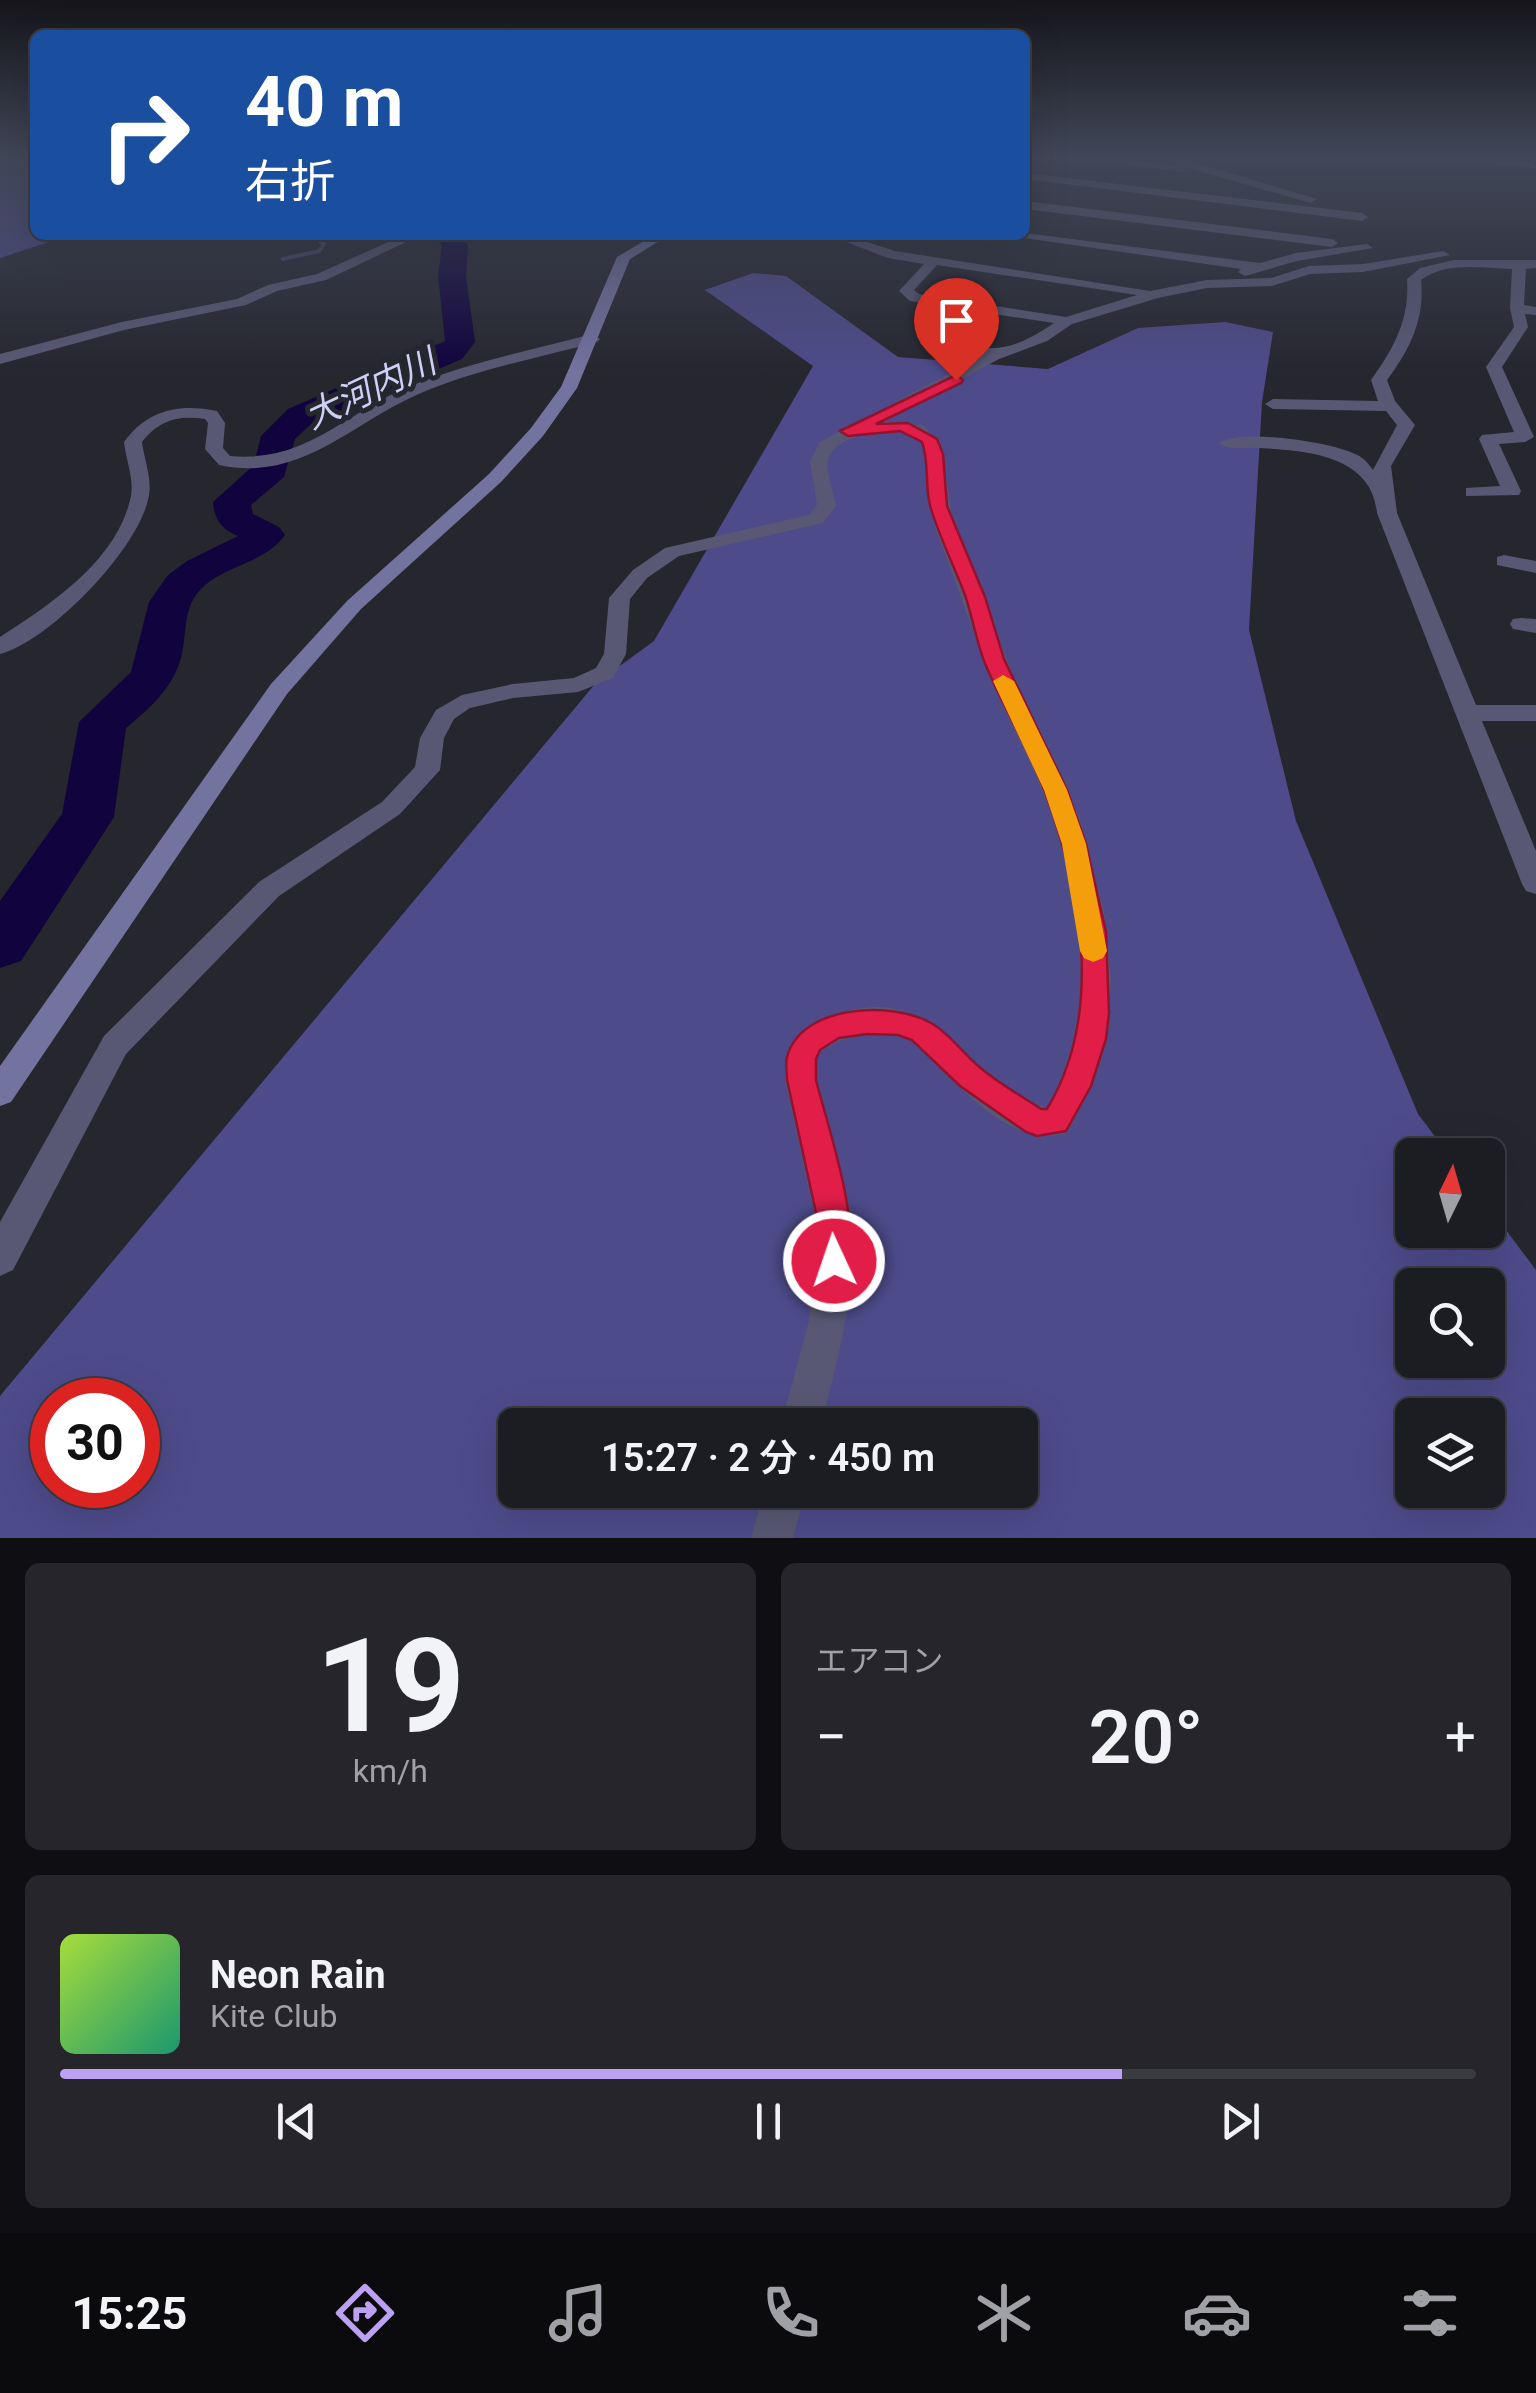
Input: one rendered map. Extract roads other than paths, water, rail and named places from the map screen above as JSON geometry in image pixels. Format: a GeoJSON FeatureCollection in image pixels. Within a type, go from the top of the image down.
{"type":"FeatureCollection","features":[{"type":"Feature","properties":{"kind":"street"},"geometry":{"type":"LineString","coordinates":[[1197,260],[1208,230]]}},
{"type":"Feature","properties":{"kind":"street"},"geometry":{"type":"LineString","coordinates":[[1223,230],[1366,248]]}},
{"type":"Feature","properties":{"kind":"street"},"geometry":{"type":"LineString","coordinates":[[1366,248],[1368,230]]}},
{"type":"Feature","properties":{"kind":"street"},"geometry":{"type":"LineString","coordinates":[[0,359],[122,326],[241,302],[274,288],[321,277],[405,240]]}},
{"type":"Feature","properties":{"kind":"street"},"geometry":{"type":"LineString","coordinates":[[0,1092],[279,688],[354,605],[516,455],[569,388],[624,256],[654,240]]}},
{"type":"Feature","properties":{"kind":"street"},"geometry":{"type":"LineString","coordinates":[[845,240],[863,248],[934,260],[1002,246],[1264,268]]}},
{"type":"Feature","properties":{"kind":"street"},"geometry":{"type":"LineString","coordinates":[[1002,246],[1155,294],[1181,280],[1366,248]]}},
{"type":"Feature","properties":{"kind":"street"},"geometry":{"type":"LineString","coordinates":[[0,1258],[115,1045],[268,890],[391,808],[427,770],[432,738],[444,715],[462,702],[578,686],[605,672],[614,654],[620,598],[640,574],[672,552],[816,519],[827,506],[818,461],[826,446],[848,431],[956,380],[994,356],[1042,338],[1067,320],[1155,294],[1207,284],[1272,282],[1309,270],[1376,266],[1426,256],[1530,262]]}},
{"type":"Feature","properties":{"kind":"street"},"geometry":{"type":"LineString","coordinates":[[934,260],[906,290],[915,298],[1067,320]]}},
{"type":"Feature","properties":{"kind":"street"},"geometry":{"type":"LineString","coordinates":[[1474,492],[1512,492],[1488,439],[1525,437],[1494,367],[1521,328],[1517,308],[1530,262]]}},
{"type":"Feature","properties":{"kind":"street"},"geometry":{"type":"LineString","coordinates":[[1530,262],[1465,263],[1421,271],[1414,279],[1418,302],[1402,350],[1379,380],[1390,406],[1406,425],[1382,466],[1388,513],[1536,884]]}},
{"type":"Feature","properties":{"kind":"street"},"geometry":{"type":"LineString","coordinates":[[956,304],[928,344],[994,356]]}},
{"type":"Feature","properties":{"kind":"street"},"geometry":{"type":"LineString","coordinates":[[1517,308],[1536,312]]}},
{"type":"Feature","properties":{"kind":"street"},"geometry":{"type":"LineString","coordinates":[[0,647],[50,616],[115,548],[136,514],[141,492],[133,442],[156,419],[185,411],[211,415],[217,423],[214,449],[225,461],[266,464],[320,448],[375,407],[417,388],[592,339]]}},
{"type":"Feature","properties":{"kind":"street"},"geometry":{"type":"LineString","coordinates":[[1273,404],[1390,406]]}},
{"type":"Feature","properties":{"kind":"street"},"geometry":{"type":"LineString","coordinates":[[806,1408],[828,1321],[836,1231],[802,1080],[801,1057],[810,1042],[833,1028],[867,1022],[898,1023],[922,1031],[971,1077],[1037,1123],[1056,1122],[1076,1086],[1092,1039],[1095,1013],[1093,932],[1074,844],[1056,790],[994,659],[975,597],[938,506],[935,454],[929,439],[902,426],[848,431]]}},
{"type":"Feature","properties":{"kind":"street"},"geometry":{"type":"LineString","coordinates":[[1228,443],[1250,439],[1341,452],[1356,460],[1386,501]]}},
{"type":"Feature","properties":{"kind":"street"},"geometry":{"type":"LineString","coordinates":[[1504,561],[1536,567]]}},
{"type":"Feature","properties":{"kind":"street"},"geometry":{"type":"LineString","coordinates":[[1468,713],[1536,713]]}},
{"type":"Feature","properties":{"kind":"street"},"geometry":{"type":"LineString","coordinates":[[772,1538],[780,1508]]}},
{"type":"Feature","properties":{"kind":"waterway"},"geometry":{"type":"LineString","coordinates":[[283,259],[319,251],[324,244],[319,240]]}},
{"type":"Feature","properties":{"kind":"waterway","name":"大河内川"},"geometry":{"type":"LineString","coordinates":[[0,945],[88,817],[103,722],[148,682],[157,665],[167,612],[176,593],[192,576],[265,535],[238,521],[232,502],[271,469],[278,436],[300,416],[451,352],[460,342],[452,276],[455,245],[451,240]]}}]}
